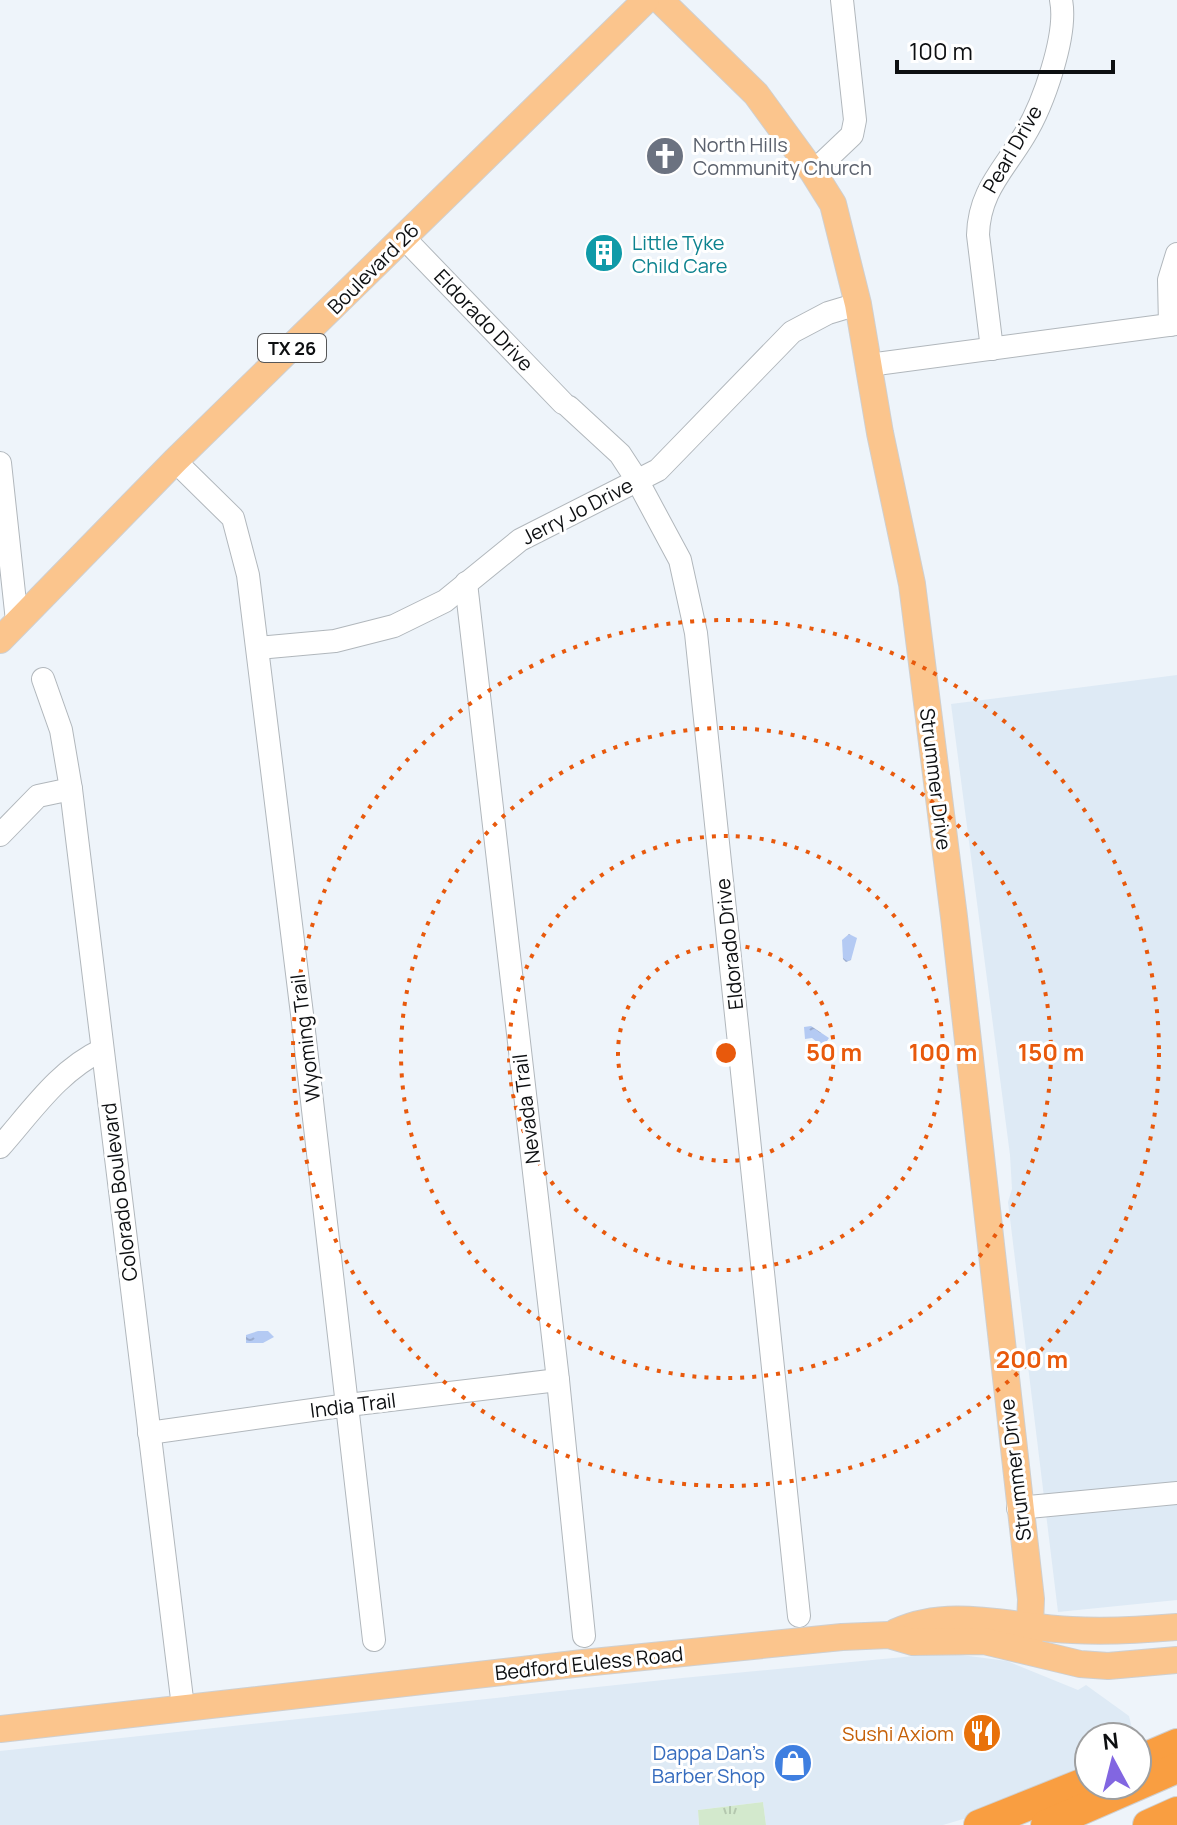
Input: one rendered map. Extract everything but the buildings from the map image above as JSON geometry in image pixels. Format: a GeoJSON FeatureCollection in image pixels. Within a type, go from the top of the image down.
{"type":"FeatureCollection","features":[{"type":"Feature","properties":{"kind":"highway"},"geometry":{"type":"LineString","coordinates":[[1153,1754],[1177,1744]]}},
{"type":"Feature","properties":{"kind":"highway"},"geometry":{"type":"LineString","coordinates":[[1046,1825],[1177,1768]]}},
{"type":"Feature","properties":{"kind":"highway"},"geometry":{"type":"LineString","coordinates":[[979,1825],[1073,1787]]}},
{"type":"Feature","properties":{"kind":"main road","name":"Boulevard 26"},"geometry":{"type":"LineString","coordinates":[[9,631],[175,461],[646,0]]}},
{"type":"Feature","properties":{"kind":"main road","name":"Strummer Drive"},"geometry":{"type":"LineString","coordinates":[[660,0],[756,94],[813,172],[833,204],[858,304],[880,433],[912,584],[954,917],[1018,1508],[1031,1599],[1030,1639]]}},
{"type":"Feature","properties":{"kind":"main road","name":"Bedford Euless Road"},"geometry":{"type":"LineString","coordinates":[[0,1729],[583,1663],[889,1635],[911,1625],[957,1620],[993,1620],[1030,1639]]}},
{"type":"Feature","properties":{"kind":"main road"},"geometry":{"type":"LineString","coordinates":[[1030,1639],[1177,1627]]}},
{"type":"Feature","properties":{"kind":"main road"},"geometry":{"type":"LineString","coordinates":[[1030,1639],[1080,1664],[1108,1666],[1177,1660]]}},
{"type":"Feature","properties":{"kind":"street"},"geometry":{"type":"LineString","coordinates":[[813,172],[852,135],[855,120],[842,0]]}},
{"type":"Feature","properties":{"kind":"street","name":"Pearl Drive"},"geometry":{"type":"LineString","coordinates":[[992,349],[978,218],[990,187],[1037,113],[1062,33],[1061,0]]}},
{"type":"Feature","properties":{"kind":"street","name":"Eldorado Drive"},"geometry":{"type":"LineString","coordinates":[[404,238],[566,405],[620,454],[680,560],[696,633],[799,1616]]}},
{"type":"Feature","properties":{"kind":"street"},"geometry":{"type":"LineString","coordinates":[[869,365],[1173,324],[1169,280],[1177,254]]}},
{"type":"Feature","properties":{"kind":"street","name":"Jerry Jo Drive"},"geometry":{"type":"LineString","coordinates":[[258,648],[335,641],[394,626],[445,601],[520,540],[658,470],[792,332],[828,313],[858,304]]}},
{"type":"Feature","properties":{"kind":"street","name":"Wyoming Trail"},"geometry":{"type":"LineString","coordinates":[[175,461],[233,518],[248,575],[374,1640]]}},
{"type":"Feature","properties":{"kind":"street"},"geometry":{"type":"LineString","coordinates":[[0,463],[9,631]]}},
{"type":"Feature","properties":{"kind":"street","name":"Nevada Trail"},"geometry":{"type":"LineString","coordinates":[[466,583],[558,1380],[584,1636]]}},
{"type":"Feature","properties":{"kind":"street","name":"Colorado Boulevard"},"geometry":{"type":"LineString","coordinates":[[43,679],[61,730],[71,789],[183,1707]]}},
{"type":"Feature","properties":{"kind":"street"},"geometry":{"type":"LineString","coordinates":[[0,835],[38,796],[71,789]]}},
{"type":"Feature","properties":{"kind":"street"},"geometry":{"type":"LineString","coordinates":[[0,1147],[59,1079],[83,1059],[102,1050]]}},
{"type":"Feature","properties":{"kind":"street","name":"India Trail"},"geometry":{"type":"LineString","coordinates":[[149,1433],[558,1380]]}},
{"type":"Feature","properties":{"kind":"street"},"geometry":{"type":"LineString","coordinates":[[1018,1508],[1177,1493]]}},
{"type":"Feature","properties":{"kind":"shaded area"},"geometry":{"type":"Polygon","coordinates":[[[1177,675],[1177,1600],[1058,1612],[1008,1202],[1012,1189],[1010,1155],[951,704],[1177,675]]]}},
{"type":"Feature","properties":{"kind":"shaded area"},"geometry":{"type":"Polygon","coordinates":[[[946,1653],[1007,1661],[1078,1690],[1086,1685],[1129,1716],[1130,1721],[1073,1721],[1073,1773],[970,1817],[943,1825],[766,1825],[763,1802],[698,1810],[699,1825],[0,1825],[0,1751],[946,1653]]]}},
{"type":"Feature","properties":{"kind":"green space"},"geometry":{"type":"Polygon","coordinates":[[[763,1802],[766,1825],[699,1825],[698,1810],[763,1802]]]}},
{"type":"Feature","properties":{"kind":"water"},"geometry":{"type":"Polygon","coordinates":[[[849,934],[857,938],[851,960],[846,962],[843,959],[842,940],[849,934]]]}},
{"type":"Feature","properties":{"kind":"water"},"geometry":{"type":"Polygon","coordinates":[[[811,1026],[829,1038],[823,1047],[812,1038],[805,1039],[804,1027],[811,1026]]]}},
{"type":"Feature","properties":{"kind":"water"},"geometry":{"type":"Polygon","coordinates":[[[268,1331],[274,1337],[263,1343],[246,1343],[246,1335],[268,1331]]]}},
{"type":"Feature","properties":{"kind":"place","name":"North Hills Community Church"},"geometry":{"type":"Point","coordinates":[665,156]}},
{"type":"Feature","properties":{"kind":"place","name":"Little Tyke Child Care"},"geometry":{"type":"Point","coordinates":[604,253]}},
{"type":"Feature","properties":{"kind":"place","name":"Sushi Axiom"},"geometry":{"type":"Point","coordinates":[982,1733]}},
{"type":"Feature","properties":{"kind":"place","name":"Dappa Dan’s Barber Shop"},"geometry":{"type":"Point","coordinates":[793,1763]}}]}
